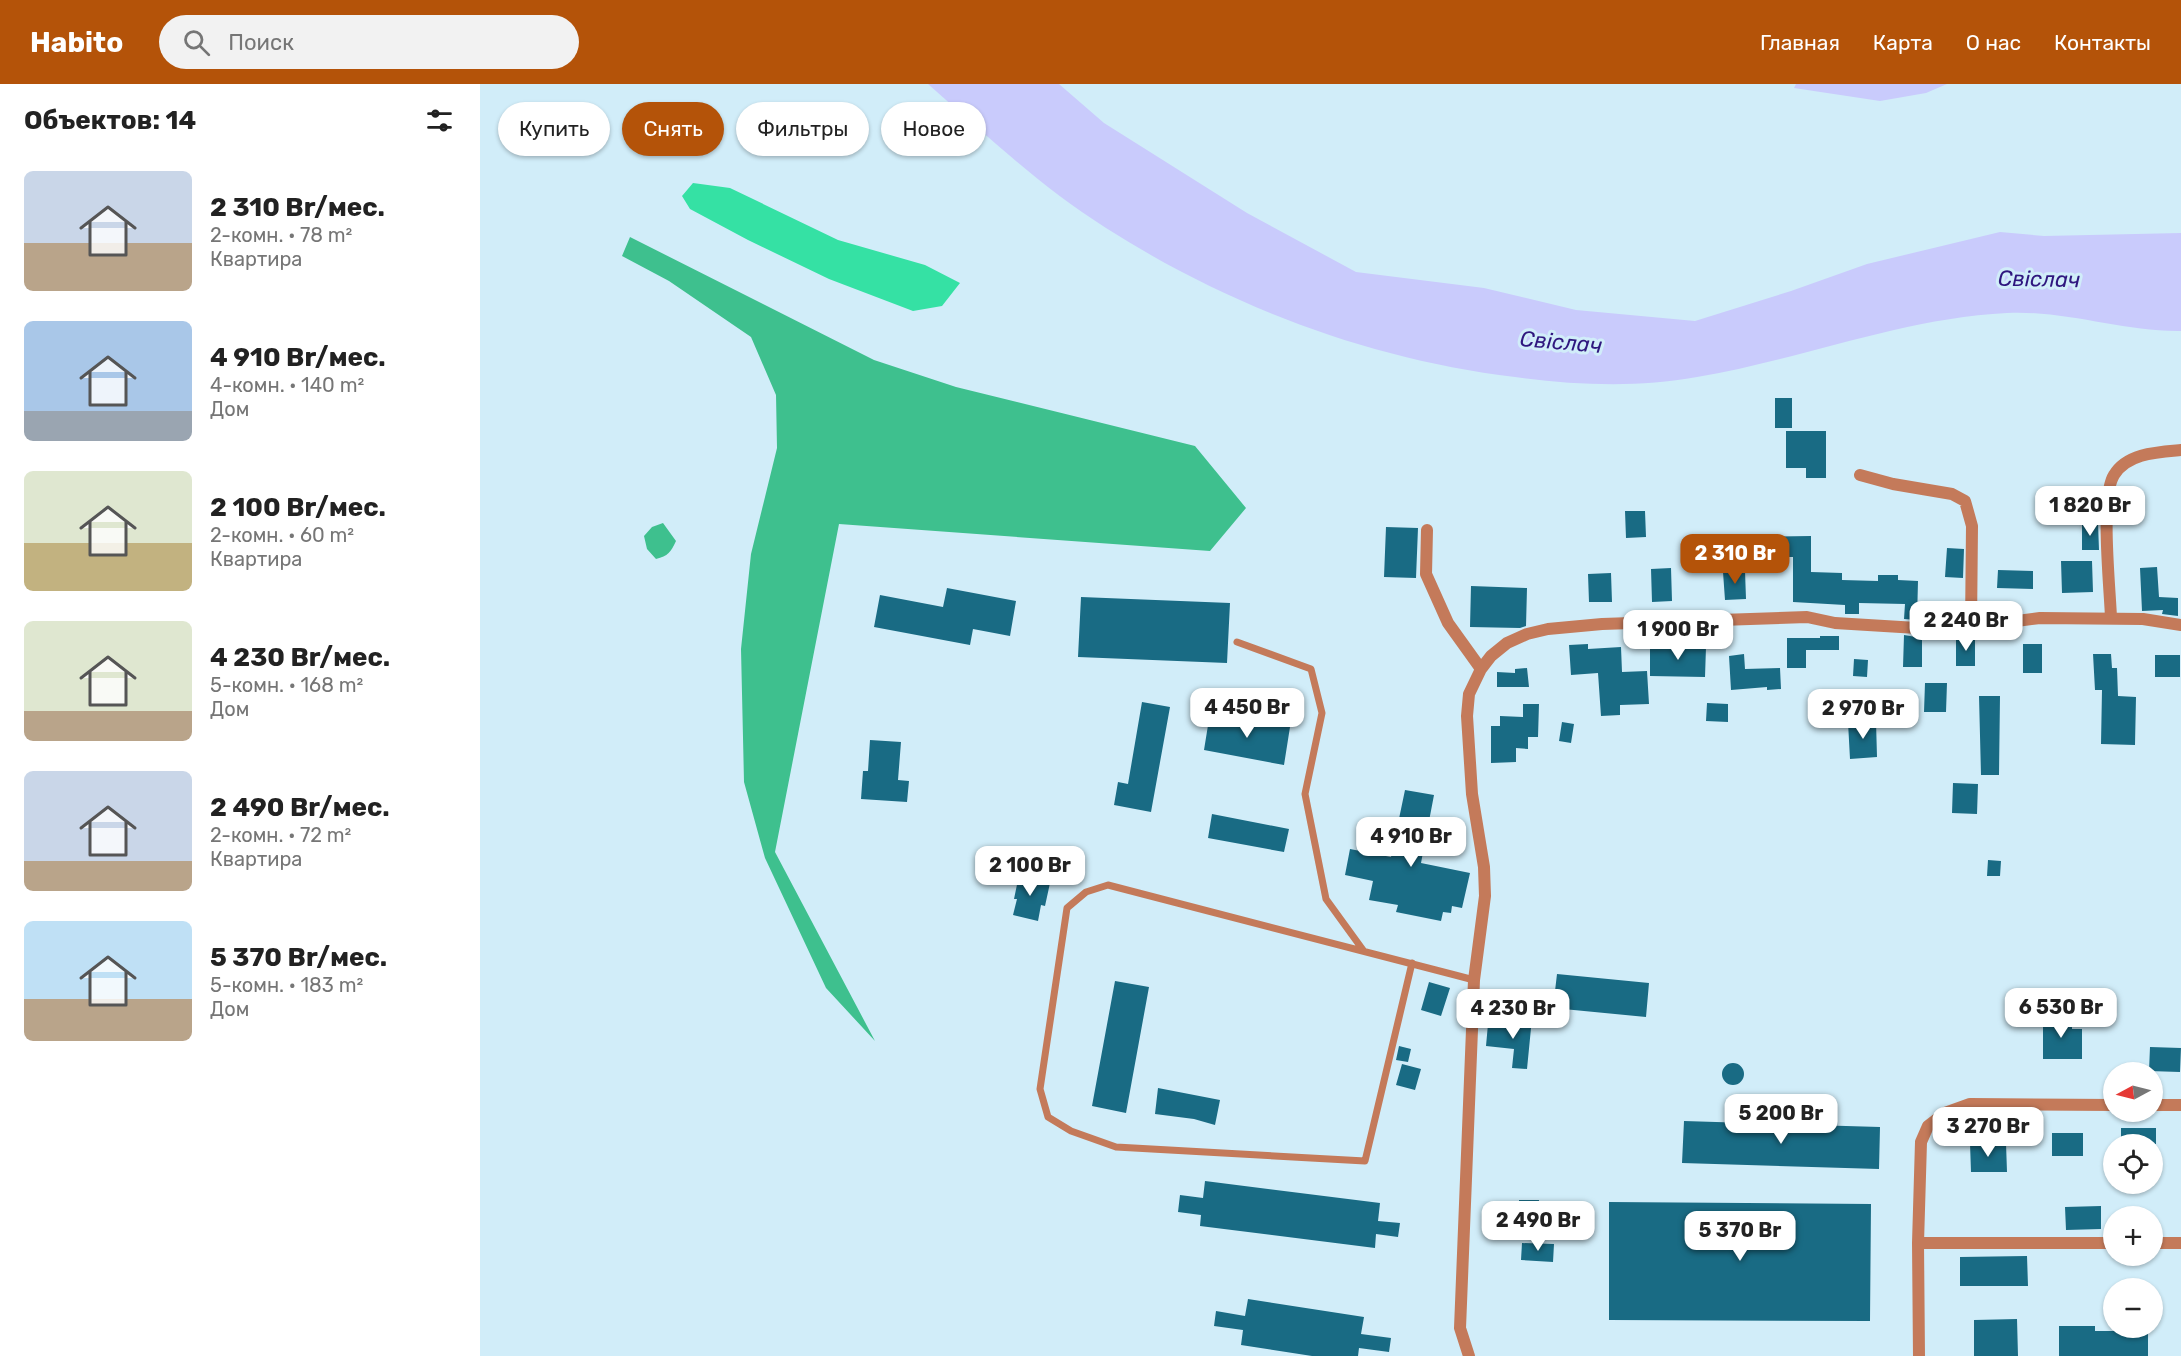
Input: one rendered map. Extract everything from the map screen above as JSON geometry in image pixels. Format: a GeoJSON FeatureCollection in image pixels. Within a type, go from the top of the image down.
{"type":"FeatureCollection","features":[{"type":"Feature","properties":{"kind":"street"},"geometry":{"type":"LineString","coordinates":[[2111,618],[2107,510],[2108,490],[2114,475],[2125,463],[2139,456],[2181,450]]}},
{"type":"Feature","properties":{"kind":"street"},"geometry":{"type":"LineString","coordinates":[[1860,475],[1893,484],[1952,494],[1965,501],[1972,526],[1971,627]]}},
{"type":"Feature","properties":{"kind":"street"},"geometry":{"type":"LineString","coordinates":[[1427,530],[1426,574],[1448,623],[1481,669]]}},
{"type":"Feature","properties":{"kind":"street"},"geometry":{"type":"LineString","coordinates":[[1469,1356],[1460,1328],[1474,981],[1485,896],[1484,867],[1472,794],[1467,716],[1469,694],[1481,669],[1491,656],[1507,643],[1527,634],[1548,629],[1591,625],[1807,617],[1835,623],[1917,628],[1971,627],[2040,618],[2111,618],[2181,625]]}},
{"type":"Feature","properties":{"kind":"street"},"geometry":{"type":"LineString","coordinates":[[1919,1356],[1918,1243],[1921,1142],[1928,1126],[1945,1113],[1970,1104],[2103,1105]]}},
{"type":"Feature","properties":{"kind":"street"},"geometry":{"type":"LineString","coordinates":[[2163,1105],[2181,1105]]}},
{"type":"Feature","properties":{"kind":"street"},"geometry":{"type":"LineString","coordinates":[[2163,1243],[2181,1242]]}},
{"type":"Feature","properties":{"kind":"street"},"geometry":{"type":"LineString","coordinates":[[1918,1243],[2103,1243]]}},
{"type":"Feature","properties":{"kind":"lane"},"geometry":{"type":"LineString","coordinates":[[1237,642],[1311,669],[1322,713],[1305,794],[1326,899],[1363,950]]}},
{"type":"Feature","properties":{"kind":"lane"},"geometry":{"type":"LineString","coordinates":[[1412,963],[1365,1161],[1116,1147],[1071,1131],[1048,1117],[1040,1089],[1067,908],[1086,892],[1108,885],[1363,950],[1412,963],[1474,981]]}},
{"type":"Feature","properties":{"kind":"green space"},"geometry":{"type":"Polygon","coordinates":[[[693,183],[730,188],[838,240],[925,265],[960,283],[942,306],[913,311],[829,279],[690,209],[682,196],[693,183]]]}},
{"type":"Feature","properties":{"kind":"green space"},"geometry":{"type":"Polygon","coordinates":[[[630,237],[874,360],[956,387],[1195,446],[1246,508],[1210,551],[839,524],[775,852],[875,1041],[826,988],[765,858],[744,782],[741,649],[751,554],[777,448],[776,395],[751,337],[669,281],[622,256],[630,237]]]}},
{"type":"Feature","properties":{"kind":"green space"},"geometry":{"type":"Polygon","coordinates":[[[663,523],[676,541],[669,553],[656,559],[647,549],[644,536],[652,527],[663,523]]]}},
{"type":"Feature","properties":{"kind":"water","name":"Свіслач"},"geometry":{"type":"Polygon","coordinates":[[[928,84],[1059,84],[1104,123],[1247,213],[1356,272],[1484,288],[1576,310],[1695,321],[1867,264],[2000,232],[2044,236],[2181,233],[2181,331],[2138,328],[2051,315],[2007,313],[1968,316],[1929,323],[1736,370],[1651,383],[1583,383],[1538,380],[1461,369],[1354,343],[1251,305],[1202,282],[1106,228],[1059,196],[1014,160],[986,135],[986,102],[948,102],[928,84]]]}},
{"type":"Feature","properties":{"kind":"water"},"geometry":{"type":"Polygon","coordinates":[[[1796,84],[1947,84],[1926,93],[1880,101],[1794,88],[1796,84]]]}},
{"type":"Feature","properties":{"kind":"building"},"geometry":{"type":"Polygon","coordinates":[[[1775,398],[1792,398],[1792,428],[1775,428],[1775,398]]]}},
{"type":"Feature","properties":{"kind":"building"},"geometry":{"type":"Polygon","coordinates":[[[1786,431],[1826,431],[1826,478],[1806,478],[1806,468],[1786,468],[1786,431]]]}},
{"type":"Feature","properties":{"kind":"building"},"geometry":{"type":"Polygon","coordinates":[[[1625,511],[1645,511],[1646,537],[1626,538],[1625,511]]]}},
{"type":"Feature","properties":{"kind":"building"},"geometry":{"type":"Polygon","coordinates":[[[2082,523],[2098,523],[2099,550],[2082,550],[2082,523]]]}},
{"type":"Feature","properties":{"kind":"building"},"geometry":{"type":"Polygon","coordinates":[[[1386,527],[1418,528],[1416,578],[1384,577],[1386,527]]]}},
{"type":"Feature","properties":{"kind":"building"},"geometry":{"type":"Polygon","coordinates":[[[1811,536],[1811,572],[1842,573],[1842,580],[1878,581],[1878,575],[1898,575],[1898,580],[1918,581],[1917,620],[1904,619],[1905,604],[1859,603],[1859,614],[1845,614],[1845,605],[1793,602],[1793,557],[1745,557],[1744,537],[1811,536]]]}},
{"type":"Feature","properties":{"kind":"building"},"geometry":{"type":"Polygon","coordinates":[[[1947,548],[1964,549],[1963,578],[1945,577],[1947,548]]]}},
{"type":"Feature","properties":{"kind":"building"},"geometry":{"type":"Polygon","coordinates":[[[2061,561],[2092,561],[2093,592],[2062,593],[2061,561]]]}},
{"type":"Feature","properties":{"kind":"building"},"geometry":{"type":"Polygon","coordinates":[[[2157,567],[2159,597],[2178,598],[2178,616],[2162,614],[2163,610],[2142,611],[2140,568],[2157,567]]]}},
{"type":"Feature","properties":{"kind":"building"},"geometry":{"type":"Polygon","coordinates":[[[1671,568],[1672,601],[1652,602],[1651,569],[1671,568]]]}},
{"type":"Feature","properties":{"kind":"building"},"geometry":{"type":"Polygon","coordinates":[[[1998,570],[2033,571],[2033,589],[1997,588],[1998,570]]]}},
{"type":"Feature","properties":{"kind":"building"},"geometry":{"type":"Polygon","coordinates":[[[1745,571],[1746,599],[1725,600],[1723,572],[1745,571]]]}},
{"type":"Feature","properties":{"kind":"building"},"geometry":{"type":"Polygon","coordinates":[[[1611,573],[1612,602],[1589,602],[1588,574],[1611,573]]]}},
{"type":"Feature","properties":{"kind":"building"},"geometry":{"type":"Polygon","coordinates":[[[1471,586],[1527,588],[1526,626],[1520,628],[1470,627],[1471,586]]]}},
{"type":"Feature","properties":{"kind":"building"},"geometry":{"type":"Polygon","coordinates":[[[947,588],[1016,601],[1010,636],[973,629],[970,645],[874,627],[880,595],[943,607],[947,588]]]}},
{"type":"Feature","properties":{"kind":"building"},"geometry":{"type":"Polygon","coordinates":[[[1081,597],[1230,603],[1227,663],[1078,657],[1081,597]]]}},
{"type":"Feature","properties":{"kind":"building"},"geometry":{"type":"Polygon","coordinates":[[[1904,635],[1922,638],[1922,667],[1903,667],[1904,635]]]}},
{"type":"Feature","properties":{"kind":"building"},"geometry":{"type":"Polygon","coordinates":[[[1820,636],[1839,636],[1839,650],[1806,650],[1806,668],[1787,668],[1787,638],[1820,638],[1820,636]]]}},
{"type":"Feature","properties":{"kind":"building"},"geometry":{"type":"Polygon","coordinates":[[[1956,637],[1975,637],[1975,666],[1956,666],[1956,637]]]}},
{"type":"Feature","properties":{"kind":"building"},"geometry":{"type":"Polygon","coordinates":[[[1588,644],[1588,649],[1621,647],[1622,672],[1647,671],[1649,704],[1620,705],[1620,715],[1601,716],[1598,673],[1571,675],[1569,645],[1588,644]]]}},
{"type":"Feature","properties":{"kind":"building"},"geometry":{"type":"Polygon","coordinates":[[[2023,644],[2042,644],[2042,673],[2023,673],[2023,644]]]}},
{"type":"Feature","properties":{"kind":"building"},"geometry":{"type":"Polygon","coordinates":[[[1650,645],[1706,647],[1705,677],[1650,676],[1650,645]]]}},
{"type":"Feature","properties":{"kind":"building"},"geometry":{"type":"Polygon","coordinates":[[[1744,654],[1745,669],[1780,668],[1781,689],[1767,690],[1767,687],[1731,690],[1729,656],[1744,654]]]}},
{"type":"Feature","properties":{"kind":"building"},"geometry":{"type":"Polygon","coordinates":[[[2093,654],[2111,654],[2112,668],[2117,668],[2118,696],[2136,697],[2135,745],[2101,744],[2102,690],[2095,690],[2093,654]]]}},
{"type":"Feature","properties":{"kind":"building"},"geometry":{"type":"Polygon","coordinates":[[[2155,655],[2180,655],[2180,677],[2155,677],[2155,655]]]}},
{"type":"Feature","properties":{"kind":"building"},"geometry":{"type":"Polygon","coordinates":[[[1854,659],[1868,660],[1867,677],[1853,676],[1854,659]]]}},
{"type":"Feature","properties":{"kind":"building"},"geometry":{"type":"Polygon","coordinates":[[[1527,668],[1529,687],[1497,687],[1497,672],[1515,673],[1515,669],[1527,668]]]}},
{"type":"Feature","properties":{"kind":"building"},"geometry":{"type":"Polygon","coordinates":[[[1925,683],[1947,683],[1946,712],[1924,712],[1925,683]]]}},
{"type":"Feature","properties":{"kind":"building"},"geometry":{"type":"Polygon","coordinates":[[[1874,691],[1900,692],[1901,711],[1874,711],[1874,691]]]}},
{"type":"Feature","properties":{"kind":"building"},"geometry":{"type":"Polygon","coordinates":[[[1829,695],[1842,695],[1843,723],[1829,723],[1829,695]]]}},
{"type":"Feature","properties":{"kind":"building"},"geometry":{"type":"Polygon","coordinates":[[[1979,696],[2000,696],[1999,775],[1981,775],[1979,696]]]}},
{"type":"Feature","properties":{"kind":"building"},"geometry":{"type":"Polygon","coordinates":[[[1142,702],[1170,707],[1151,812],[1114,805],[1118,782],[1128,784],[1142,702]]]}},
{"type":"Feature","properties":{"kind":"building"},"geometry":{"type":"Polygon","coordinates":[[[1707,703],[1728,704],[1728,722],[1706,721],[1707,703]]]}},
{"type":"Feature","properties":{"kind":"building"},"geometry":{"type":"Polygon","coordinates":[[[1523,704],[1539,704],[1538,737],[1528,737],[1528,749],[1516,748],[1516,762],[1491,763],[1491,726],[1500,726],[1500,716],[1523,717],[1523,704]]]}},
{"type":"Feature","properties":{"kind":"building"},"geometry":{"type":"Polygon","coordinates":[[[1210,713],[1290,727],[1284,765],[1204,750],[1210,713]]]}},
{"type":"Feature","properties":{"kind":"building"},"geometry":{"type":"Polygon","coordinates":[[[1876,721],[1877,757],[1850,759],[1848,722],[1876,721]]]}},
{"type":"Feature","properties":{"kind":"building"},"geometry":{"type":"Polygon","coordinates":[[[1562,722],[1574,724],[1571,743],[1559,741],[1562,722]]]}},
{"type":"Feature","properties":{"kind":"building"},"geometry":{"type":"Polygon","coordinates":[[[870,740],[901,742],[898,780],[909,781],[907,802],[861,799],[863,771],[868,771],[870,740]]]}},
{"type":"Feature","properties":{"kind":"building"},"geometry":{"type":"Polygon","coordinates":[[[1953,783],[1978,784],[1977,814],[1952,813],[1953,783]]]}},
{"type":"Feature","properties":{"kind":"building"},"geometry":{"type":"Polygon","coordinates":[[[1405,790],[1434,795],[1421,863],[1470,873],[1462,908],[1452,906],[1451,913],[1443,912],[1441,921],[1396,912],[1398,905],[1369,900],[1373,881],[1345,875],[1350,849],[1391,857],[1405,790]]]}},
{"type":"Feature","properties":{"kind":"building"},"geometry":{"type":"Polygon","coordinates":[[[1212,814],[1289,829],[1284,852],[1208,838],[1212,814]]]}},
{"type":"Feature","properties":{"kind":"building"},"geometry":{"type":"Polygon","coordinates":[[[1988,860],[2001,861],[2000,876],[1987,876],[1988,860]]]}},
{"type":"Feature","properties":{"kind":"building"},"geometry":{"type":"Polygon","coordinates":[[[1019,875],[1050,883],[1045,906],[1041,905],[1038,921],[1013,915],[1019,875]]]}},
{"type":"Feature","properties":{"kind":"building"},"geometry":{"type":"Polygon","coordinates":[[[1557,974],[1649,983],[1646,1017],[1553,1008],[1557,974]]]}},
{"type":"Feature","properties":{"kind":"building"},"geometry":{"type":"Polygon","coordinates":[[[1115,981],[1149,987],[1126,1113],[1092,1106],[1115,981]]]}},
{"type":"Feature","properties":{"kind":"building"},"geometry":{"type":"Polygon","coordinates":[[[1429,982],[1450,988],[1441,1016],[1421,1010],[1429,982]]]}},
{"type":"Feature","properties":{"kind":"building"},"geometry":{"type":"Polygon","coordinates":[[[1517,1017],[1532,1018],[1527,1069],[1512,1068],[1514,1049],[1486,1046],[1488,1024],[1516,1026],[1517,1017]]]}},
{"type":"Feature","properties":{"kind":"building"},"geometry":{"type":"Polygon","coordinates":[[[2043,1017],[2072,1017],[2072,1029],[2082,1029],[2082,1059],[2043,1059],[2043,1017]]]}},
{"type":"Feature","properties":{"kind":"building"},"geometry":{"type":"Polygon","coordinates":[[[1399,1046],[1411,1049],[1408,1062],[1396,1060],[1399,1046]]]}},
{"type":"Feature","properties":{"kind":"building"},"geometry":{"type":"Polygon","coordinates":[[[2150,1047],[2181,1048],[2180,1072],[2163,1071],[2163,1062],[2149,1062],[2150,1047]]]}},
{"type":"Feature","properties":{"kind":"building"},"geometry":{"type":"Polygon","coordinates":[[[1729,1063],[1737,1063],[1744,1070],[1744,1078],[1737,1085],[1729,1085],[1722,1078],[1722,1070],[1729,1063]]]}},
{"type":"Feature","properties":{"kind":"building"},"geometry":{"type":"Polygon","coordinates":[[[1402,1064],[1421,1069],[1415,1090],[1396,1085],[1402,1064]]]}},
{"type":"Feature","properties":{"kind":"building"},"geometry":{"type":"Polygon","coordinates":[[[1158,1088],[1220,1100],[1215,1125],[1194,1119],[1155,1114],[1158,1088]]]}},
{"type":"Feature","properties":{"kind":"building"},"geometry":{"type":"Polygon","coordinates":[[[1684,1121],[1880,1127],[1879,1169],[1682,1163],[1684,1121]]]}},
{"type":"Feature","properties":{"kind":"building"},"geometry":{"type":"Polygon","coordinates":[[[2121,1128],[2156,1128],[2156,1134],[2121,1134],[2121,1128]]]}},
{"type":"Feature","properties":{"kind":"building"},"geometry":{"type":"Polygon","coordinates":[[[2052,1133],[2083,1133],[2083,1156],[2052,1156],[2052,1133]]]}},
{"type":"Feature","properties":{"kind":"building"},"geometry":{"type":"Polygon","coordinates":[[[1970,1143],[2006,1143],[2007,1172],[1971,1172],[1970,1143]]]}},
{"type":"Feature","properties":{"kind":"building"},"geometry":{"type":"Polygon","coordinates":[[[1205,1181],[1380,1203],[1378,1221],[1400,1223],[1398,1237],[1376,1234],[1375,1248],[1200,1226],[1201,1215],[1178,1212],[1180,1195],[1203,1198],[1205,1181]]]}},
{"type":"Feature","properties":{"kind":"building"},"geometry":{"type":"Polygon","coordinates":[[[1519,1200],[1539,1200],[1538,1217],[1519,1217],[1519,1200]]]}},
{"type":"Feature","properties":{"kind":"building"},"geometry":{"type":"Polygon","coordinates":[[[1609,1202],[1871,1204],[1870,1321],[1609,1320],[1609,1202]]]}},
{"type":"Feature","properties":{"kind":"building"},"geometry":{"type":"Polygon","coordinates":[[[2101,1206],[2101,1229],[2066,1230],[2065,1207],[2101,1206]]]}},
{"type":"Feature","properties":{"kind":"building"},"geometry":{"type":"Polygon","coordinates":[[[1522,1243],[1554,1244],[1553,1262],[1521,1260],[1522,1243]]]}},
{"type":"Feature","properties":{"kind":"building"},"geometry":{"type":"Polygon","coordinates":[[[2027,1256],[2028,1286],[1960,1286],[1960,1257],[2027,1256]]]}},
{"type":"Feature","properties":{"kind":"building"},"geometry":{"type":"Polygon","coordinates":[[[1248,1299],[1364,1317],[1361,1334],[1391,1338],[1389,1352],[1359,1348],[1358,1356],[1312,1356],[1241,1345],[1243,1330],[1214,1326],[1216,1311],[1245,1316],[1248,1299]]]}},
{"type":"Feature","properties":{"kind":"building"},"geometry":{"type":"Polygon","coordinates":[[[2017,1319],[2018,1356],[1974,1356],[1974,1320],[2017,1319]]]}},
{"type":"Feature","properties":{"kind":"building"},"geometry":{"type":"Polygon","coordinates":[[[2059,1326],[2095,1326],[2095,1331],[2103,1331],[2103,1338],[2148,1338],[2148,1356],[2059,1356],[2059,1326]]]}}]}
